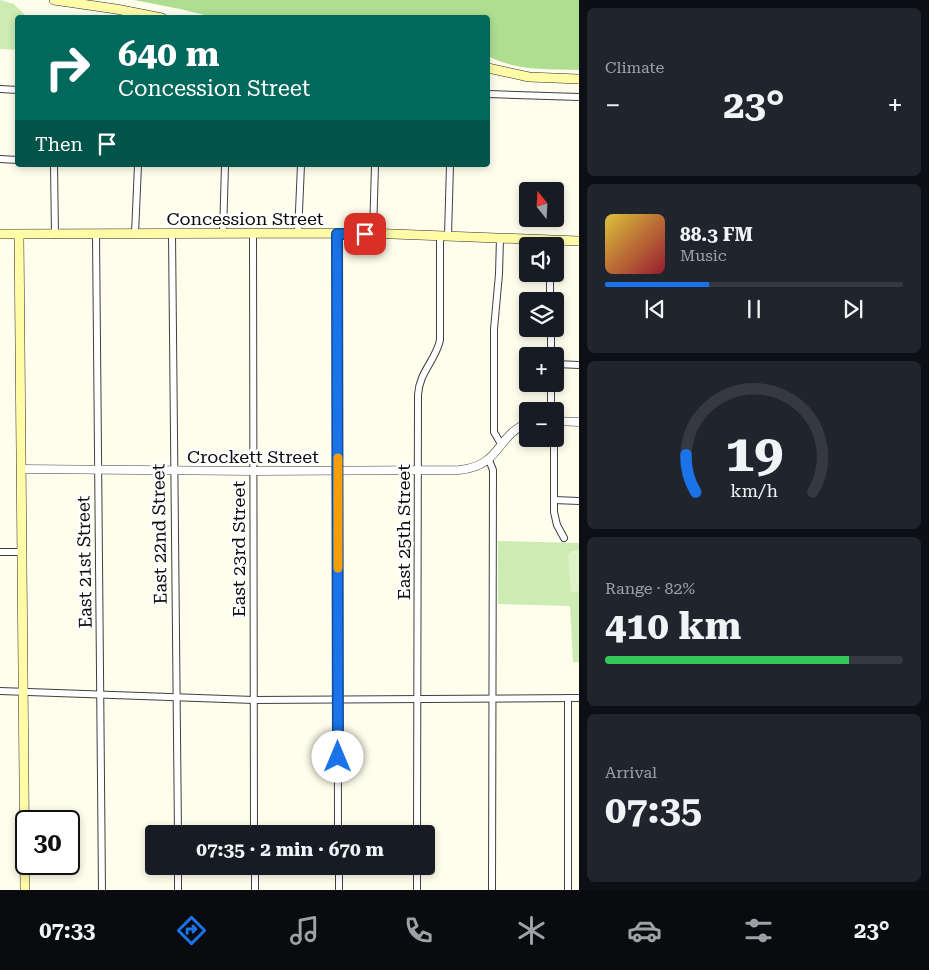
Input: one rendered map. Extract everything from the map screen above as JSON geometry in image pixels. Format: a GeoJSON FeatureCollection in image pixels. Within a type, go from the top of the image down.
{"type":"FeatureCollection","features":[{"type":"Feature","properties":{"kind":"main road"},"geometry":{"type":"LineString","coordinates":[[54,0],[147,15]]}},
{"type":"Feature","properties":{"kind":"main road"},"geometry":{"type":"LineString","coordinates":[[490,68],[530,77],[579,79]]}},
{"type":"Feature","properties":{"kind":"main road","name":"Concession Street"},"geometry":{"type":"LineString","coordinates":[[0,234],[373,234],[519,240]]}},
{"type":"Feature","properties":{"kind":"main road"},"geometry":{"type":"LineString","coordinates":[[19,234],[24,890]]}},
{"type":"Feature","properties":{"kind":"main road","name":"Concession Street"},"geometry":{"type":"LineString","coordinates":[[564,242],[579,241]]}},
{"type":"Feature","properties":{"kind":"street"},"geometry":{"type":"LineString","coordinates":[[0,89],[15,90]]}},
{"type":"Feature","properties":{"kind":"street"},"geometry":{"type":"LineString","coordinates":[[490,94],[579,97]]}},
{"type":"Feature","properties":{"kind":"street"},"geometry":{"type":"LineString","coordinates":[[0,159],[15,160]]}},
{"type":"Feature","properties":{"kind":"street"},"geometry":{"type":"LineString","coordinates":[[54,167],[54,234]]}},
{"type":"Feature","properties":{"kind":"street"},"geometry":{"type":"LineString","coordinates":[[135,234],[138,167]]}},
{"type":"Feature","properties":{"kind":"street"},"geometry":{"type":"LineString","coordinates":[[223,234],[225,167]]}},
{"type":"Feature","properties":{"kind":"street"},"geometry":{"type":"LineString","coordinates":[[298,234],[301,167]]}},
{"type":"Feature","properties":{"kind":"street"},"geometry":{"type":"LineString","coordinates":[[373,234],[375,167]]}},
{"type":"Feature","properties":{"kind":"street","name":"East 25th Street"},"geometry":{"type":"LineString","coordinates":[[417,825],[419,385],[440,340],[444,236],[450,167]]}},
{"type":"Feature","properties":{"kind":"street","name":"East 21st Street"},"geometry":{"type":"LineString","coordinates":[[96,234],[102,890]]}},
{"type":"Feature","properties":{"kind":"street","name":"East 22nd Street"},"geometry":{"type":"LineString","coordinates":[[172,234],[178,825]]}},
{"type":"Feature","properties":{"kind":"street","name":"East 23rd Street"},"geometry":{"type":"LineString","coordinates":[[253,234],[254,825]]}},
{"type":"Feature","properties":{"kind":"street"},"geometry":{"type":"LineString","coordinates":[[337,234],[338,825]]}},
{"type":"Feature","properties":{"kind":"street"},"geometry":{"type":"LineString","coordinates":[[500,238],[494,329],[494,432],[501,444]]}},
{"type":"Feature","properties":{"kind":"street"},"geometry":{"type":"LineString","coordinates":[[564,364],[579,365]]}},
{"type":"Feature","properties":{"kind":"street"},"geometry":{"type":"LineString","coordinates":[[564,421],[579,422]]}},
{"type":"Feature","properties":{"kind":"street"},"geometry":{"type":"LineString","coordinates":[[492,890],[493,470],[489,460],[513,431],[519,428]]}},
{"type":"Feature","properties":{"kind":"street"},"geometry":{"type":"LineString","coordinates":[[554,447],[555,519],[564,538]]}},
{"type":"Feature","properties":{"kind":"street","name":"Crockett Street"},"geometry":{"type":"LineString","coordinates":[[21,468],[173,471],[418,470],[470,469],[489,460]]}},
{"type":"Feature","properties":{"kind":"street"},"geometry":{"type":"LineString","coordinates":[[554,500],[579,501]]}},
{"type":"Feature","properties":{"kind":"street"},"geometry":{"type":"LineString","coordinates":[[0,552],[21,552]]}},
{"type":"Feature","properties":{"kind":"street"},"geometry":{"type":"LineString","coordinates":[[0,691],[254,700],[579,698]]}},
{"type":"Feature","properties":{"kind":"street"},"geometry":{"type":"LineString","coordinates":[[568,698],[568,890]]}},
{"type":"Feature","properties":{"kind":"street"},"geometry":{"type":"LineString","coordinates":[[178,875],[178,890]]}},
{"type":"Feature","properties":{"kind":"street"},"geometry":{"type":"LineString","coordinates":[[255,875],[255,890]]}},
{"type":"Feature","properties":{"kind":"street"},"geometry":{"type":"LineString","coordinates":[[338,875],[339,890]]}},
{"type":"Feature","properties":{"kind":"street"},"geometry":{"type":"LineString","coordinates":[[417,875],[417,890]]}},
{"type":"Feature","properties":{"kind":"green space"},"geometry":{"type":"Polygon","coordinates":[[[0,0],[14,4],[25,15],[15,15],[15,50],[0,49],[0,0]]]}},
{"type":"Feature","properties":{"kind":"green space"},"geometry":{"type":"Polygon","coordinates":[[[134,0],[579,0],[579,70],[521,67],[490,57],[490,15],[205,15],[134,0]]]}},
{"type":"Feature","properties":{"kind":"green space"},"geometry":{"type":"Polygon","coordinates":[[[498,541],[579,543],[579,662],[573,662],[570,606],[498,604],[498,541]]]}},
{"type":"Feature","properties":{"kind":"green space"},"geometry":{"type":"Polygon","coordinates":[[[571,551],[579,551],[579,591],[571,593],[568,555],[571,551]]]}},
{"type":"Feature","properties":{"kind":"slow traffic"},"geometry":{"type":"LineString","coordinates":[[338,458],[338,568]]}},
{"type":"Feature","properties":{"kind":"route"},"geometry":{"type":"LineString","coordinates":[[338,757],[337,234],[365,234]]}}]}
